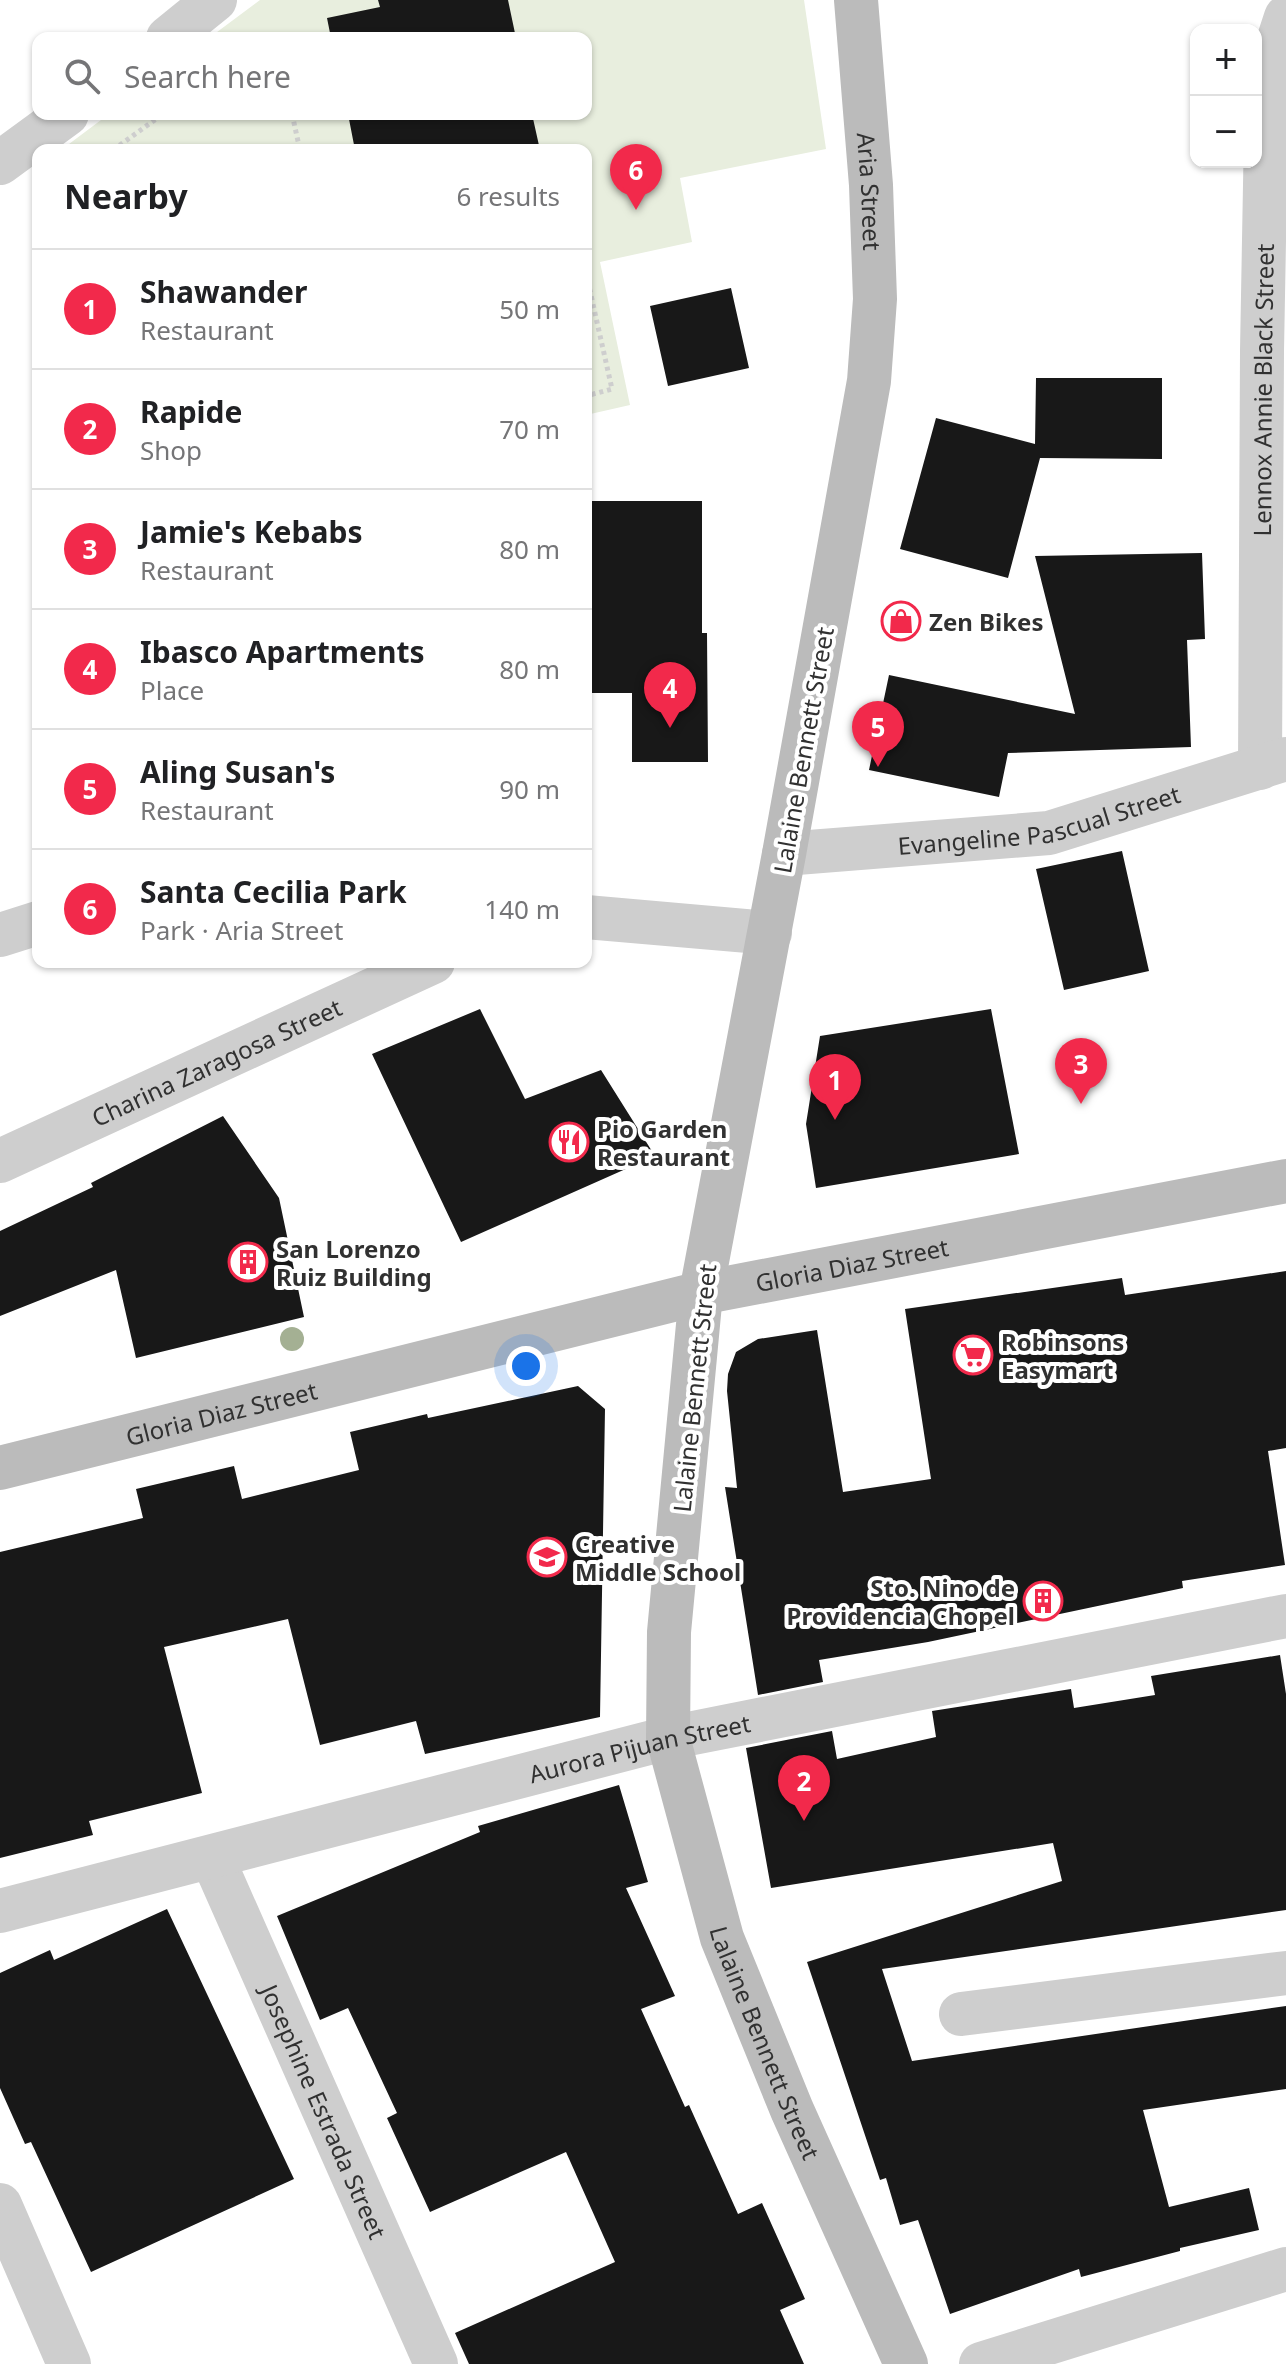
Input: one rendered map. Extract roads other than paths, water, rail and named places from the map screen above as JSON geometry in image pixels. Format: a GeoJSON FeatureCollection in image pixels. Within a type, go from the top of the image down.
{"type":"FeatureCollection","features":[{"type":"Feature","properties":{"kind":"street"},"geometry":{"type":"LineString","coordinates":[[175,32],[215,0]]}},
{"type":"Feature","properties":{"kind":"street","name":"Aria Street"},"geometry":{"type":"LineString","coordinates":[[856,0],[871,185],[875,299],[869,381]]}},
{"type":"Feature","properties":{"kind":"street","name":"Lennox Annie Black Street"},"geometry":{"type":"LineString","coordinates":[[1273,763],[1274,346],[1267,75],[1286,17]]}},
{"type":"Feature","properties":{"kind":"street"},"geometry":{"type":"LineString","coordinates":[[0,163],[59,120]]}},
{"type":"Feature","properties":{"kind":"street","name":"Lalaine Bennett Street"},"geometry":{"type":"LineString","coordinates":[[869,381],[770,933],[701,1293],[669,1632],[668,1738],[722,1938],[792,2110],[906,2364]]}},
{"type":"Feature","properties":{"kind":"street","name":"Evangeline Pascual Street"},"geometry":{"type":"LineString","coordinates":[[784,854],[1049,833],[1273,763]]}},
{"type":"Feature","properties":{"kind":"street"},"geometry":{"type":"LineString","coordinates":[[592,918],[770,933]]}},
{"type":"Feature","properties":{"kind":"street"},"geometry":{"type":"LineString","coordinates":[[0,935],[32,925]]}},
{"type":"Feature","properties":{"kind":"street","name":"Charina Zaragosa Street"},"geometry":{"type":"LineString","coordinates":[[0,1161],[420,968]]}},
{"type":"Feature","properties":{"kind":"street","name":"Gloria Diaz Street"},"geometry":{"type":"LineString","coordinates":[[0,1468],[701,1293],[1286,1181]]}},
{"type":"Feature","properties":{"kind":"street","name":"Aurora Pijuan Street"},"geometry":{"type":"LineString","coordinates":[[0,1911],[668,1738],[1286,1616]]}},
{"type":"Feature","properties":{"kind":"street","name":"Josephine Estrada Street"},"geometry":{"type":"LineString","coordinates":[[212,1857],[436,2364]]}},
{"type":"Feature","properties":{"kind":"street"},"geometry":{"type":"LineString","coordinates":[[961,2014],[1286,1973]]}},
{"type":"Feature","properties":{"kind":"street"},"geometry":{"type":"LineString","coordinates":[[0,2205],[69,2364]]}},
{"type":"Feature","properties":{"kind":"street"},"geometry":{"type":"LineString","coordinates":[[981,2364],[1286,2269]]}},
{"type":"Feature","properties":{"kind":"place","name":"Santa Cecilia Park"},"geometry":{"type":"Point","coordinates":[636,210]}},
{"type":"Feature","properties":{"kind":"place","name":"Zen Bikes"},"geometry":{"type":"Point","coordinates":[901,621]}},
{"type":"Feature","properties":{"kind":"place","name":"Ibasco Apartments"},"geometry":{"type":"Point","coordinates":[670,728]}},
{"type":"Feature","properties":{"kind":"place","name":"Aling Susan's"},"geometry":{"type":"Point","coordinates":[878,767]}},
{"type":"Feature","properties":{"kind":"place","name":"Jamie's Kebabs"},"geometry":{"type":"Point","coordinates":[1081,1104]}},
{"type":"Feature","properties":{"kind":"place","name":"Shawander"},"geometry":{"type":"Point","coordinates":[835,1120]}},
{"type":"Feature","properties":{"kind":"place","name":"Pio Garden Restaurant"},"geometry":{"type":"Point","coordinates":[569,1142]}},
{"type":"Feature","properties":{"kind":"place","name":"San Lorenzo Ruiz Building"},"geometry":{"type":"Point","coordinates":[248,1262]}},
{"type":"Feature","properties":{"kind":"place","name":"Robinsons Easymart"},"geometry":{"type":"Point","coordinates":[973,1355]}},
{"type":"Feature","properties":{"kind":"place","name":"Creative Middle School"},"geometry":{"type":"Point","coordinates":[547,1557]}},
{"type":"Feature","properties":{"kind":"place","name":"Sto. Nino de Providencia Chopel"},"geometry":{"type":"Point","coordinates":[1043,1601]}},
{"type":"Feature","properties":{"kind":"place","name":"Rapide"},"geometry":{"type":"Point","coordinates":[804,1821]}}]}
